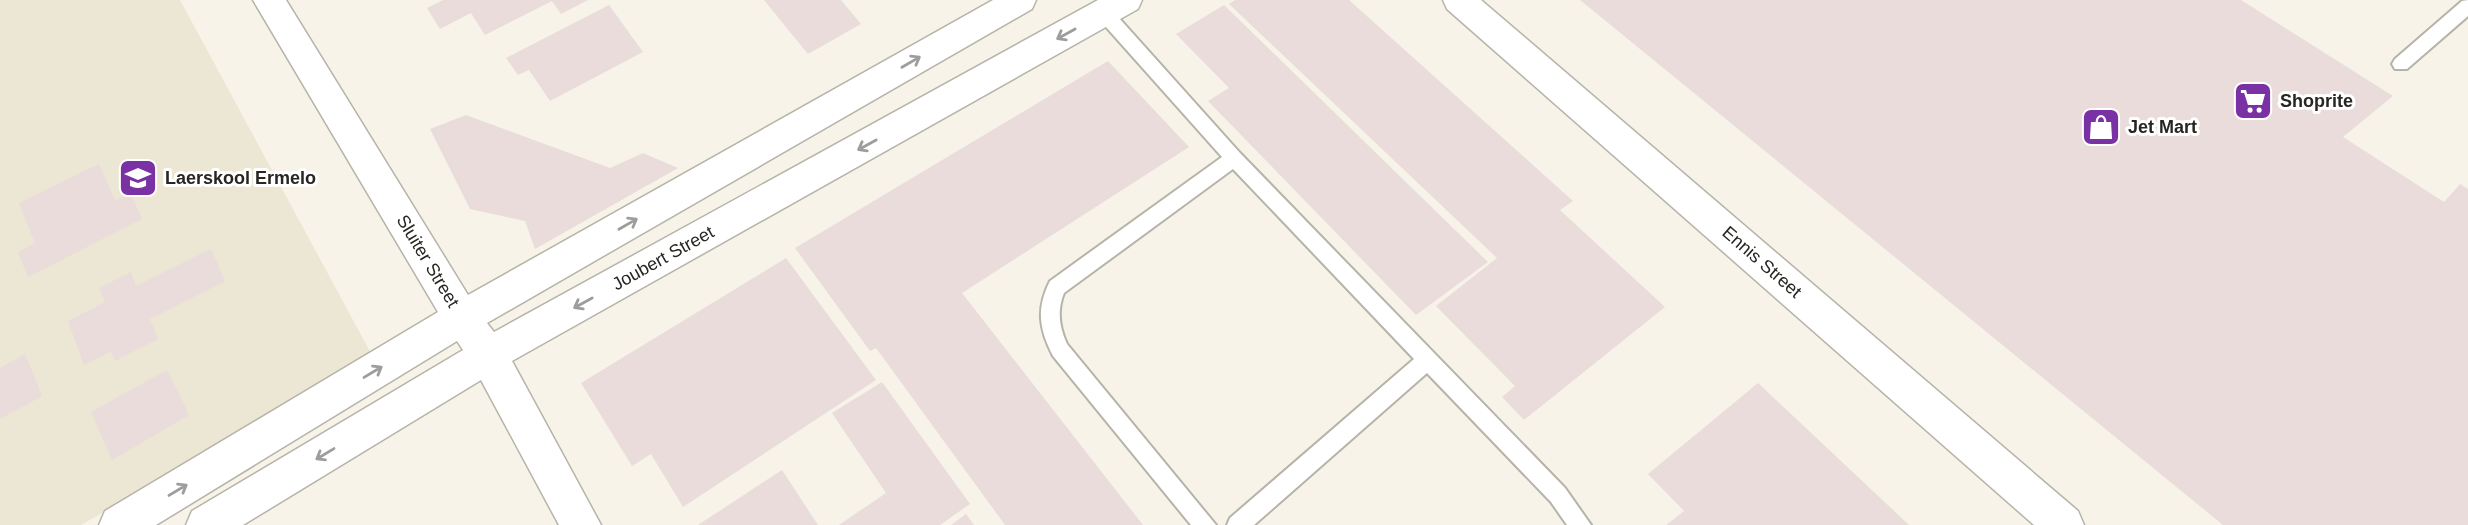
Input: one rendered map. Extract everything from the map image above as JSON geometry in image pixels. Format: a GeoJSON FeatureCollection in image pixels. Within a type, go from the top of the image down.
{"type":"FeatureCollection","features":[{"type":"Feature","properties":{"kind":"street","name":"Sluiter Street"},"geometry":{"type":"LineString","coordinates":[[269,0],[488,355],[581,525]]}},
{"type":"Feature","properties":{"kind":"street"},"geometry":{"type":"LineString","coordinates":[[119,525],[463,318],[1020,0]]}},
{"type":"Feature","properties":{"kind":"street","name":"Ennis Street"},"geometry":{"type":"LineString","coordinates":[[1459,0],[2040,517]]}},
{"type":"Feature","properties":{"kind":"street","name":"Joubert Street"},"geometry":{"type":"LineString","coordinates":[[206,525],[488,355],[1115,7]]}},
{"type":"Feature","properties":{"kind":"lane"},"geometry":{"type":"LineString","coordinates":[[2401,64],[2468,6]]}},
{"type":"Feature","properties":{"kind":"lane"},"geometry":{"type":"LineString","coordinates":[[1115,7],[1234,158],[1558,495],[1580,525]]}},
{"type":"Feature","properties":{"kind":"lane"},"geometry":{"type":"LineString","coordinates":[[1205,525],[1060,350],[1053,338],[1048,312],[1057,287],[1234,158]]}},
{"type":"Feature","properties":{"kind":"lane"},"geometry":{"type":"LineString","coordinates":[[1238,525],[1428,359]]}},
{"type":"Feature","properties":{"kind":"shaded area","name":"Laerskool Ermelo"},"geometry":{"type":"Polygon","coordinates":[[[0,0],[180,0],[373,357],[81,525],[0,525],[0,0]]]}},
{"type":"Feature","properties":{"kind":"building"},"geometry":{"type":"Polygon","coordinates":[[[443,0],[588,0],[561,14],[552,1],[485,35],[471,13],[440,29],[427,8],[443,0]]]}},
{"type":"Feature","properties":{"kind":"building"},"geometry":{"type":"Polygon","coordinates":[[[764,0],[841,0],[861,24],[808,54],[764,0]]]}},
{"type":"Feature","properties":{"kind":"building"},"geometry":{"type":"Polygon","coordinates":[[[1235,0],[1349,0],[1573,201],[1560,210],[1665,307],[1524,420],[1502,397],[1515,386],[1436,306],[1497,258],[1229,4],[1235,0]]]}},
{"type":"Feature","properties":{"kind":"building"},"geometry":{"type":"Polygon","coordinates":[[[1580,0],[2241,0],[2393,96],[2343,137],[2444,202],[2460,184],[2468,189],[2468,525],[2223,525],[1580,0]]]}},
{"type":"Feature","properties":{"kind":"building"},"geometry":{"type":"Polygon","coordinates":[[[609,5],[643,52],[550,101],[529,70],[518,75],[506,58],[609,5]]]}},
{"type":"Feature","properties":{"kind":"building"},"geometry":{"type":"Polygon","coordinates":[[[1224,5],[1488,262],[1416,315],[1208,101],[1229,88],[1176,34],[1224,5]]]}},
{"type":"Feature","properties":{"kind":"building"},"geometry":{"type":"Polygon","coordinates":[[[1108,61],[1189,147],[962,293],[1143,525],[1005,525],[876,348],[870,351],[795,248],[1108,61]]]}},
{"type":"Feature","properties":{"kind":"building"},"geometry":{"type":"Polygon","coordinates":[[[466,115],[610,168],[643,153],[678,168],[535,249],[525,221],[470,209],[430,129],[466,115]]]}},
{"type":"Feature","properties":{"kind":"building"},"geometry":{"type":"Polygon","coordinates":[[[99,164],[115,201],[130,193],[142,219],[28,277],[18,252],[35,243],[19,203],[99,164]]]}},
{"type":"Feature","properties":{"kind":"building"},"geometry":{"type":"Polygon","coordinates":[[[211,249],[225,281],[150,319],[158,339],[115,361],[111,351],[84,365],[68,321],[105,302],[99,288],[131,272],[136,286],[211,249]]]}},
{"type":"Feature","properties":{"kind":"building"},"geometry":{"type":"Polygon","coordinates":[[[786,258],[876,380],[683,507],[651,454],[632,466],[581,383],[786,258]]]}},
{"type":"Feature","properties":{"kind":"building"},"geometry":{"type":"Polygon","coordinates":[[[25,354],[42,396],[0,419],[0,368],[25,354]]]}},
{"type":"Feature","properties":{"kind":"building"},"geometry":{"type":"Polygon","coordinates":[[[167,370],[189,415],[112,460],[91,412],[167,370]]]}},
{"type":"Feature","properties":{"kind":"building"},"geometry":{"type":"Polygon","coordinates":[[[882,382],[970,504],[940,525],[839,525],[886,493],[832,413],[882,382]]]}},
{"type":"Feature","properties":{"kind":"building"},"geometry":{"type":"Polygon","coordinates":[[[1758,383],[1909,525],[1666,525],[1684,511],[1648,474],[1758,383]]]}},
{"type":"Feature","properties":{"kind":"building"},"geometry":{"type":"Polygon","coordinates":[[[782,470],[818,525],[698,525],[782,470]]]}},
{"type":"Feature","properties":{"kind":"building"},"geometry":{"type":"Polygon","coordinates":[[[966,514],[974,525],[951,525],[966,514]]]}},
{"type":"Feature","properties":{"kind":"place","name":"Shoprite"},"geometry":{"type":"Point","coordinates":[2253,101]}},
{"type":"Feature","properties":{"kind":"place","name":"Jet Mart"},"geometry":{"type":"Point","coordinates":[2101,127]}},
{"type":"Feature","properties":{"kind":"place","name":"Laerskool Ermelo"},"geometry":{"type":"Point","coordinates":[138,178]}}]}
